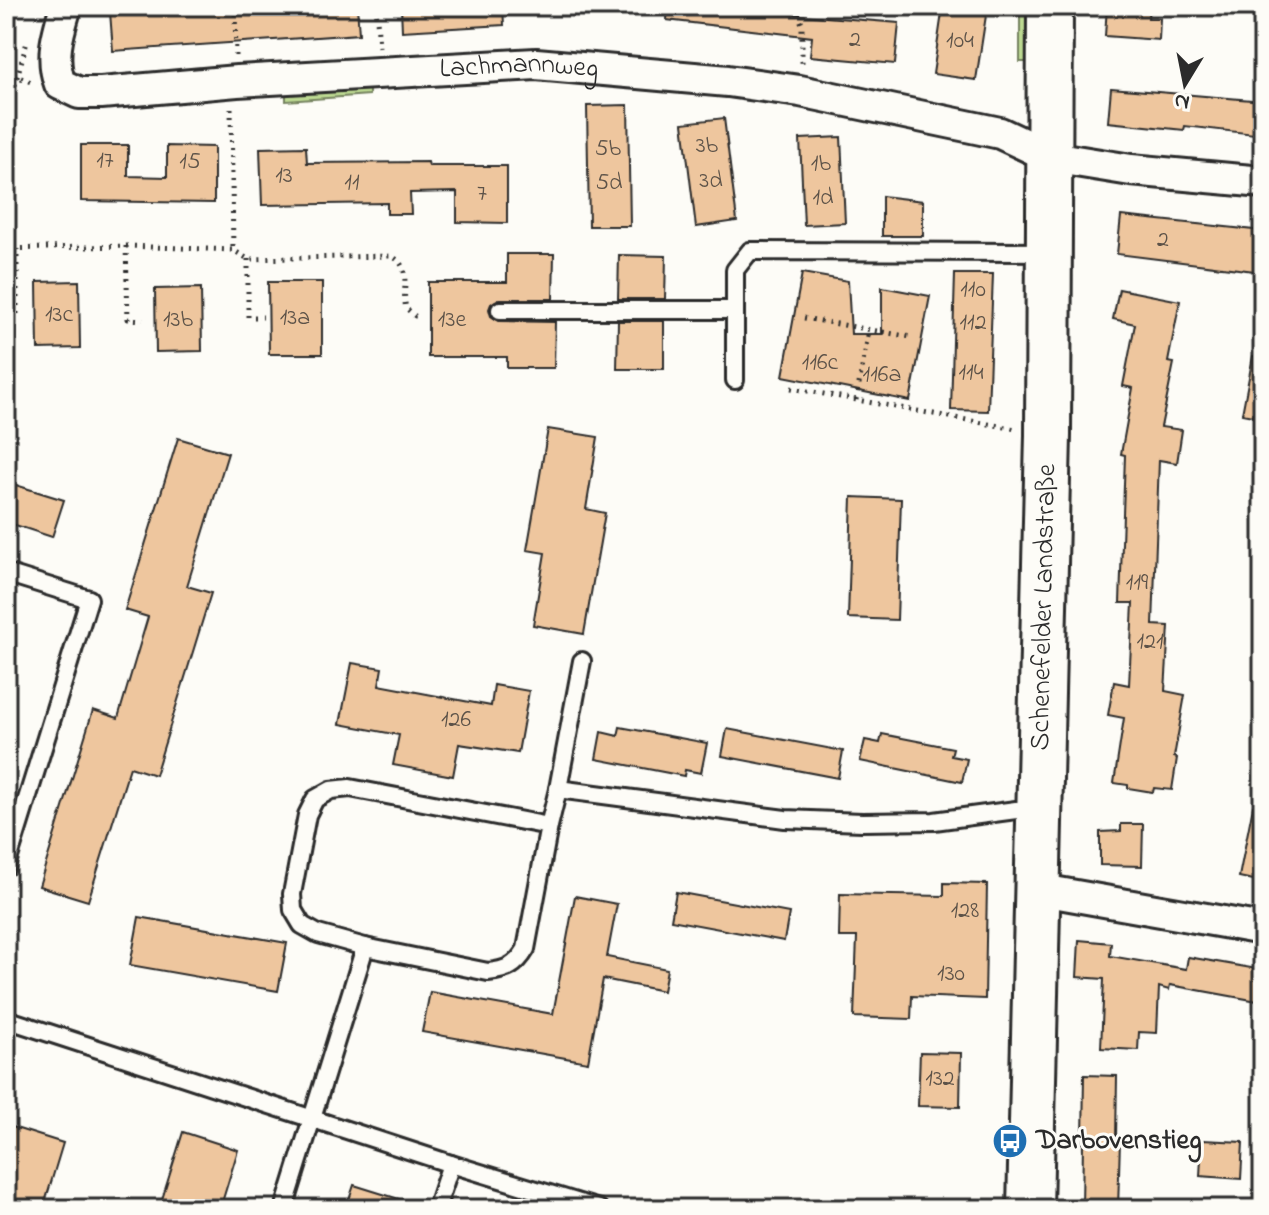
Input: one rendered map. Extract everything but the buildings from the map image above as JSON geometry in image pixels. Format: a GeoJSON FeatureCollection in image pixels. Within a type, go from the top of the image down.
{"type":"FeatureCollection","features":[{"type":"Feature","properties":{"kind":"street","name":"Lachmannweg"},"geometry":{"type":"LineString","coordinates":[[66,6],[56,40],[54,67],[60,84],[79,93],[234,94],[381,72],[536,64],[728,81],[800,91],[1000,133],[1051,157],[1131,170],[1263,182]]}},
{"type":"Feature","properties":{"kind":"street","name":"Schenefelder Landstraße"},"geometry":{"type":"LineString","coordinates":[[1030,1209],[1048,450],[1050,6]]}},
{"type":"Feature","properties":{"kind":"street"},"geometry":{"type":"LineString","coordinates":[[1036,889],[1263,929]]}},
{"type":"Feature","properties":{"kind":"lane"},"geometry":{"type":"LineString","coordinates":[[735,380],[735,270],[750,251],[1047,252]]}},
{"type":"Feature","properties":{"kind":"lane"},"geometry":{"type":"LineString","coordinates":[[500,310],[735,310]]}},
{"type":"Feature","properties":{"kind":"lane"},"geometry":{"type":"LineString","coordinates":[[6,573],[89,599],[6,867]]}},
{"type":"Feature","properties":{"kind":"lane"},"geometry":{"type":"LineString","coordinates":[[549,826],[350,788],[331,790],[315,799],[307,815],[292,894],[293,910],[302,925],[318,934],[365,947],[488,972],[505,971],[518,963],[526,949],[582,661]]}},
{"type":"Feature","properties":{"kind":"lane"},"geometry":{"type":"LineString","coordinates":[[558,789],[785,819],[934,821],[1016,810],[1038,811]]}},
{"type":"Feature","properties":{"kind":"lane"},"geometry":{"type":"LineString","coordinates":[[284,1209],[365,947]]}},
{"type":"Feature","properties":{"kind":"lane"},"geometry":{"type":"LineString","coordinates":[[6,1019],[599,1209]]}},
{"type":"Feature","properties":{"kind":"lane"},"geometry":{"type":"LineString","coordinates":[[436,1209],[451,1164]]}},
{"type":"Feature","properties":{"kind":"path"},"geometry":{"type":"LineString","coordinates":[[233,250],[235,6]]}},
{"type":"Feature","properties":{"kind":"path"},"geometry":{"type":"LineString","coordinates":[[376,6],[381,72]]}},
{"type":"Feature","properties":{"kind":"path"},"geometry":{"type":"LineString","coordinates":[[795,6],[802,24],[800,91]]}},
{"type":"Feature","properties":{"kind":"path"},"geometry":{"type":"LineString","coordinates":[[6,116],[29,35]]}},
{"type":"Feature","properties":{"kind":"path"},"geometry":{"type":"LineString","coordinates":[[6,72],[18,79]]}},
{"type":"Feature","properties":{"kind":"path"},"geometry":{"type":"LineString","coordinates":[[126,246],[128,319],[143,320]]}},
{"type":"Feature","properties":{"kind":"path"},"geometry":{"type":"LineString","coordinates":[[6,249],[126,246],[233,250],[248,259],[391,256],[403,266],[406,308],[415,316],[421,316]]}},
{"type":"Feature","properties":{"kind":"path"},"geometry":{"type":"LineString","coordinates":[[17,249],[17,314]]}},
{"type":"Feature","properties":{"kind":"path"},"geometry":{"type":"LineString","coordinates":[[248,259],[248,317],[263,317]]}},
{"type":"Feature","properties":{"kind":"path"},"geometry":{"type":"LineString","coordinates":[[804,318],[911,337]]}},
{"type":"Feature","properties":{"kind":"path"},"geometry":{"type":"LineString","coordinates":[[856,400],[869,330]]}},
{"type":"Feature","properties":{"kind":"path"},"geometry":{"type":"LineString","coordinates":[[791,388],[1025,431]]}},
{"type":"Feature","properties":{"kind":"green space"},"geometry":{"type":"Polygon","coordinates":[[[1020,6],[1032,6],[1028,62],[1020,62],[1020,6]]]}},
{"type":"Feature","properties":{"kind":"green space"},"geometry":{"type":"Polygon","coordinates":[[[369,88],[369,95],[286,101],[290,89],[369,88]]]}},
{"type":"Feature","properties":{"kind":"place","name":"Darbovenstieg"},"geometry":{"type":"Point","coordinates":[1010,1141]}}]}
